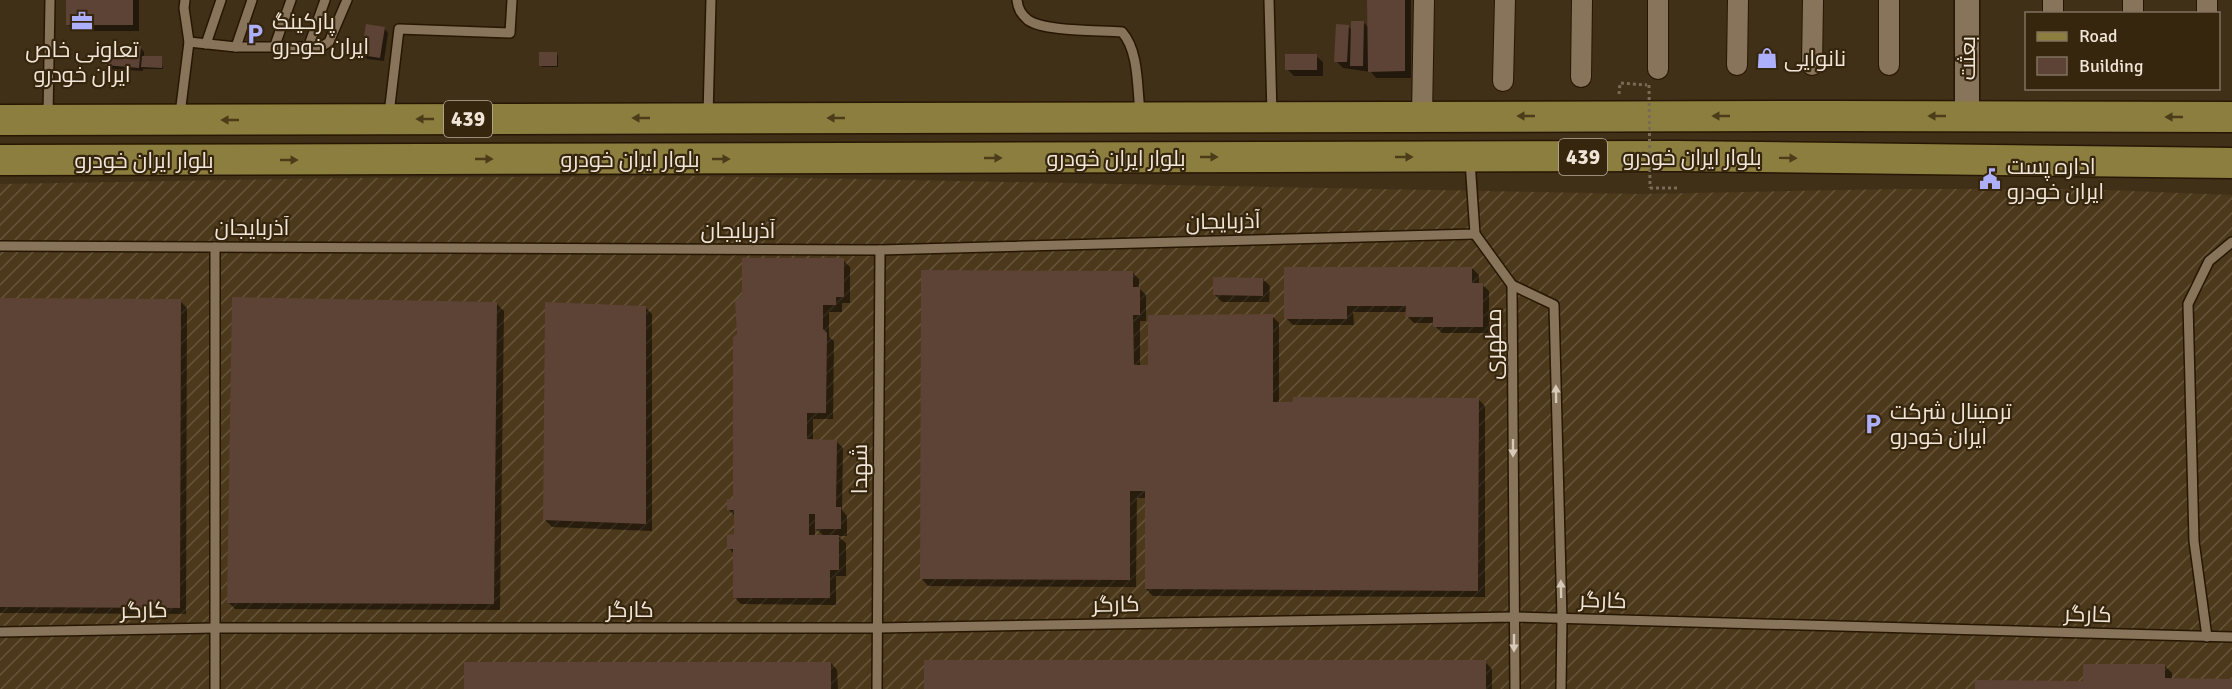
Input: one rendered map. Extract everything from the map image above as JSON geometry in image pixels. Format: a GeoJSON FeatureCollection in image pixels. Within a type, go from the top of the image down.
{"type":"FeatureCollection","features":[{"type":"Feature","properties":{"kind":"main road","name":"بلوار ایران خودرو"},"geometry":{"type":"LineString","coordinates":[[0,120],[2232,117]]}},
{"type":"Feature","properties":{"kind":"main road"},"geometry":{"type":"LineString","coordinates":[[878,158],[879,118]]}},
{"type":"Feature","properties":{"kind":"main road"},"geometry":{"type":"LineString","coordinates":[[934,158],[936,118]]}},
{"type":"Feature","properties":{"kind":"main road","name":"بلوار ایران خودرو"},"geometry":{"type":"LineString","coordinates":[[0,160],[1677,156],[2232,163]]}},
{"type":"Feature","properties":{"kind":"street"},"geometry":{"type":"LineString","coordinates":[[1422,117],[1424,0]]}},
{"type":"Feature","properties":{"kind":"street"},"geometry":{"type":"LineString","coordinates":[[1503,81],[1505,0]]}},
{"type":"Feature","properties":{"kind":"street"},"geometry":{"type":"LineString","coordinates":[[1581,77],[1582,0]]}},
{"type":"Feature","properties":{"kind":"street"},"geometry":{"type":"LineString","coordinates":[[1653,77],[1658,0]]}},
{"type":"Feature","properties":{"kind":"street"},"geometry":{"type":"LineString","coordinates":[[1737,65],[1738,0]]}},
{"type":"Feature","properties":{"kind":"street"},"geometry":{"type":"LineString","coordinates":[[1812,65],[1813,0]]}},
{"type":"Feature","properties":{"kind":"street"},"geometry":{"type":"LineString","coordinates":[[1889,0],[1889,65]]}},
{"type":"Feature","properties":{"kind":"street","name":"بعثت"},"geometry":{"type":"LineString","coordinates":[[1966,116],[1967,0]]}},
{"type":"Feature","properties":{"kind":"lane"},"geometry":{"type":"LineString","coordinates":[[48,120],[50,0]]}},
{"type":"Feature","properties":{"kind":"lane"},"geometry":{"type":"LineString","coordinates":[[179,120],[189,42],[185,0]]}},
{"type":"Feature","properties":{"kind":"lane"},"geometry":{"type":"LineString","coordinates":[[206,44],[221,0]]}},
{"type":"Feature","properties":{"kind":"lane"},"geometry":{"type":"LineString","coordinates":[[237,47],[252,0]]}},
{"type":"Feature","properties":{"kind":"lane"},"geometry":{"type":"LineString","coordinates":[[274,48],[291,0]]}},
{"type":"Feature","properties":{"kind":"lane"},"geometry":{"type":"LineString","coordinates":[[308,48],[325,0]]}},
{"type":"Feature","properties":{"kind":"lane"},"geometry":{"type":"LineString","coordinates":[[189,42],[237,47],[321,47],[329,42],[347,0]]}},
{"type":"Feature","properties":{"kind":"lane"},"geometry":{"type":"LineString","coordinates":[[388,119],[399,29],[510,33],[512,0]]}},
{"type":"Feature","properties":{"kind":"lane"},"geometry":{"type":"LineString","coordinates":[[708,118],[711,0]]}},
{"type":"Feature","properties":{"kind":"lane"},"geometry":{"type":"LineString","coordinates":[[1017,0],[1019,10],[1029,21],[1052,28],[1122,32],[1130,40],[1140,117]]}},
{"type":"Feature","properties":{"kind":"lane"},"geometry":{"type":"LineString","coordinates":[[1269,0],[1272,117]]}},
{"type":"Feature","properties":{"kind":"lane"},"geometry":{"type":"LineString","coordinates":[[1469,157],[1475,234],[1512,285]]}},
{"type":"Feature","properties":{"kind":"lane","name":"آذربایجان"},"geometry":{"type":"LineString","coordinates":[[0,246],[880,250],[1475,234]]}},
{"type":"Feature","properties":{"kind":"lane"},"geometry":{"type":"LineString","coordinates":[[2207,637],[2194,541],[2188,304],[2209,261],[2232,242]]}},
{"type":"Feature","properties":{"kind":"lane"},"geometry":{"type":"LineString","coordinates":[[215,247],[215,689]]}},
{"type":"Feature","properties":{"kind":"lane","name":"شهدا"},"geometry":{"type":"LineString","coordinates":[[877,689],[880,250]]}},
{"type":"Feature","properties":{"kind":"lane","name":"مطهری"},"geometry":{"type":"LineString","coordinates":[[1515,689],[1512,285],[1554,305],[1562,618],[1561,689]]}},
{"type":"Feature","properties":{"kind":"lane","name":"کارگر"},"geometry":{"type":"LineString","coordinates":[[0,632],[215,628],[878,628],[1514,616],[2232,637]]}},
{"type":"Feature","properties":{"kind":"path"},"geometry":{"type":"LineString","coordinates":[[1620,83],[1653,77],[1650,188],[1677,188]]}},
{"type":"Feature","properties":{"kind":"shaded area"},"geometry":{"type":"Polygon","coordinates":[[[695,176],[1642,194],[1895,189],[2080,189],[2232,195],[2232,689],[0,689],[0,184],[347,178],[695,176]]]}},
{"type":"Feature","properties":{"kind":"building"},"geometry":{"type":"Polygon","coordinates":[[[66,0],[133,0],[133,25],[66,25],[66,0]]]}},
{"type":"Feature","properties":{"kind":"building"},"geometry":{"type":"Polygon","coordinates":[[[1367,0],[1405,0],[1405,71],[1368,72],[1367,0]]]}},
{"type":"Feature","properties":{"kind":"building"},"geometry":{"type":"Polygon","coordinates":[[[1351,21],[1364,21],[1363,66],[1350,66],[1351,21]]]}},
{"type":"Feature","properties":{"kind":"building"},"geometry":{"type":"Polygon","coordinates":[[[366,24],[385,27],[380,58],[361,55],[366,24]]]}},
{"type":"Feature","properties":{"kind":"building"},"geometry":{"type":"Polygon","coordinates":[[[1336,24],[1349,25],[1347,62],[1334,62],[1336,24]]]}},
{"type":"Feature","properties":{"kind":"building"},"geometry":{"type":"Polygon","coordinates":[[[106,44],[141,46],[139,68],[105,65],[106,44]]]}},
{"type":"Feature","properties":{"kind":"building"},"geometry":{"type":"Polygon","coordinates":[[[539,52],[557,52],[557,66],[539,66],[539,52]]]}},
{"type":"Feature","properties":{"kind":"building"},"geometry":{"type":"Polygon","coordinates":[[[1285,54],[1317,54],[1317,70],[1285,70],[1285,54]]]}},
{"type":"Feature","properties":{"kind":"building"},"geometry":{"type":"Polygon","coordinates":[[[142,56],[162,56],[162,68],[141,67],[142,56]]]}},
{"type":"Feature","properties":{"kind":"building"},"geometry":{"type":"Polygon","coordinates":[[[742,258],[844,258],[844,297],[836,297],[836,305],[823,305],[823,329],[827,333],[826,413],[807,413],[807,439],[837,440],[836,507],[841,507],[841,529],[815,529],[815,514],[809,514],[809,535],[839,535],[839,570],[830,570],[830,598],[733,598],[733,549],[727,549],[727,535],[734,534],[734,510],[727,510],[727,499],[733,499],[733,337],[737,334],[735,301],[742,295],[742,258]]]}},
{"type":"Feature","properties":{"kind":"building"},"geometry":{"type":"Polygon","coordinates":[[[1284,267],[1472,267],[1472,283],[1483,283],[1483,327],[1433,327],[1433,317],[1405,317],[1406,306],[1347,306],[1347,319],[1284,319],[1284,267]]]}},
{"type":"Feature","properties":{"kind":"building"},"geometry":{"type":"Polygon","coordinates":[[[921,270],[1133,271],[1133,287],[1140,287],[1140,315],[1133,315],[1134,365],[1148,365],[1148,315],[1273,314],[1273,402],[1293,402],[1293,397],[1479,398],[1478,591],[1145,589],[1145,491],[1130,491],[1130,580],[920,579],[921,270]]]}},
{"type":"Feature","properties":{"kind":"building"},"geometry":{"type":"Polygon","coordinates":[[[1213,277],[1263,278],[1263,296],[1213,295],[1213,277]]]}},
{"type":"Feature","properties":{"kind":"building"},"geometry":{"type":"Polygon","coordinates":[[[232,297],[497,302],[494,604],[227,603],[232,297]]]}},
{"type":"Feature","properties":{"kind":"building"},"geometry":{"type":"Polygon","coordinates":[[[0,298],[181,299],[180,608],[0,607],[0,298]]]}},
{"type":"Feature","properties":{"kind":"building"},"geometry":{"type":"Polygon","coordinates":[[[545,302],[646,306],[646,524],[543,520],[545,302]]]}},
{"type":"Feature","properties":{"kind":"building"},"geometry":{"type":"Polygon","coordinates":[[[924,660],[1486,660],[1486,689],[924,689],[924,660]]]}},
{"type":"Feature","properties":{"kind":"building"},"geometry":{"type":"Polygon","coordinates":[[[464,662],[831,662],[831,689],[464,689],[464,662]]]}},
{"type":"Feature","properties":{"kind":"building"},"geometry":{"type":"Polygon","coordinates":[[[2083,664],[2165,664],[2165,678],[2232,679],[2232,689],[1975,689],[1975,680],[2083,681],[2083,664]]]}},
{"type":"Feature","properties":{"kind":"place","name":"تعاونی خاص ایران خودرو"},"geometry":{"type":"Point","coordinates":[82,21]}},
{"type":"Feature","properties":{"kind":"place","name":"پارکینگ ایران خودرو"},"geometry":{"type":"Point","coordinates":[255,34]}},
{"type":"Feature","properties":{"kind":"place","name":"نانوایی"},"geometry":{"type":"Point","coordinates":[1767,58]}},
{"type":"Feature","properties":{"kind":"place","name":"اداره پست ایران خودرو"},"geometry":{"type":"Point","coordinates":[1990,179]}},
{"type":"Feature","properties":{"kind":"place","name":"ترمینال شرکت ایران خودرو"},"geometry":{"type":"Point","coordinates":[1873,424]}}]}
